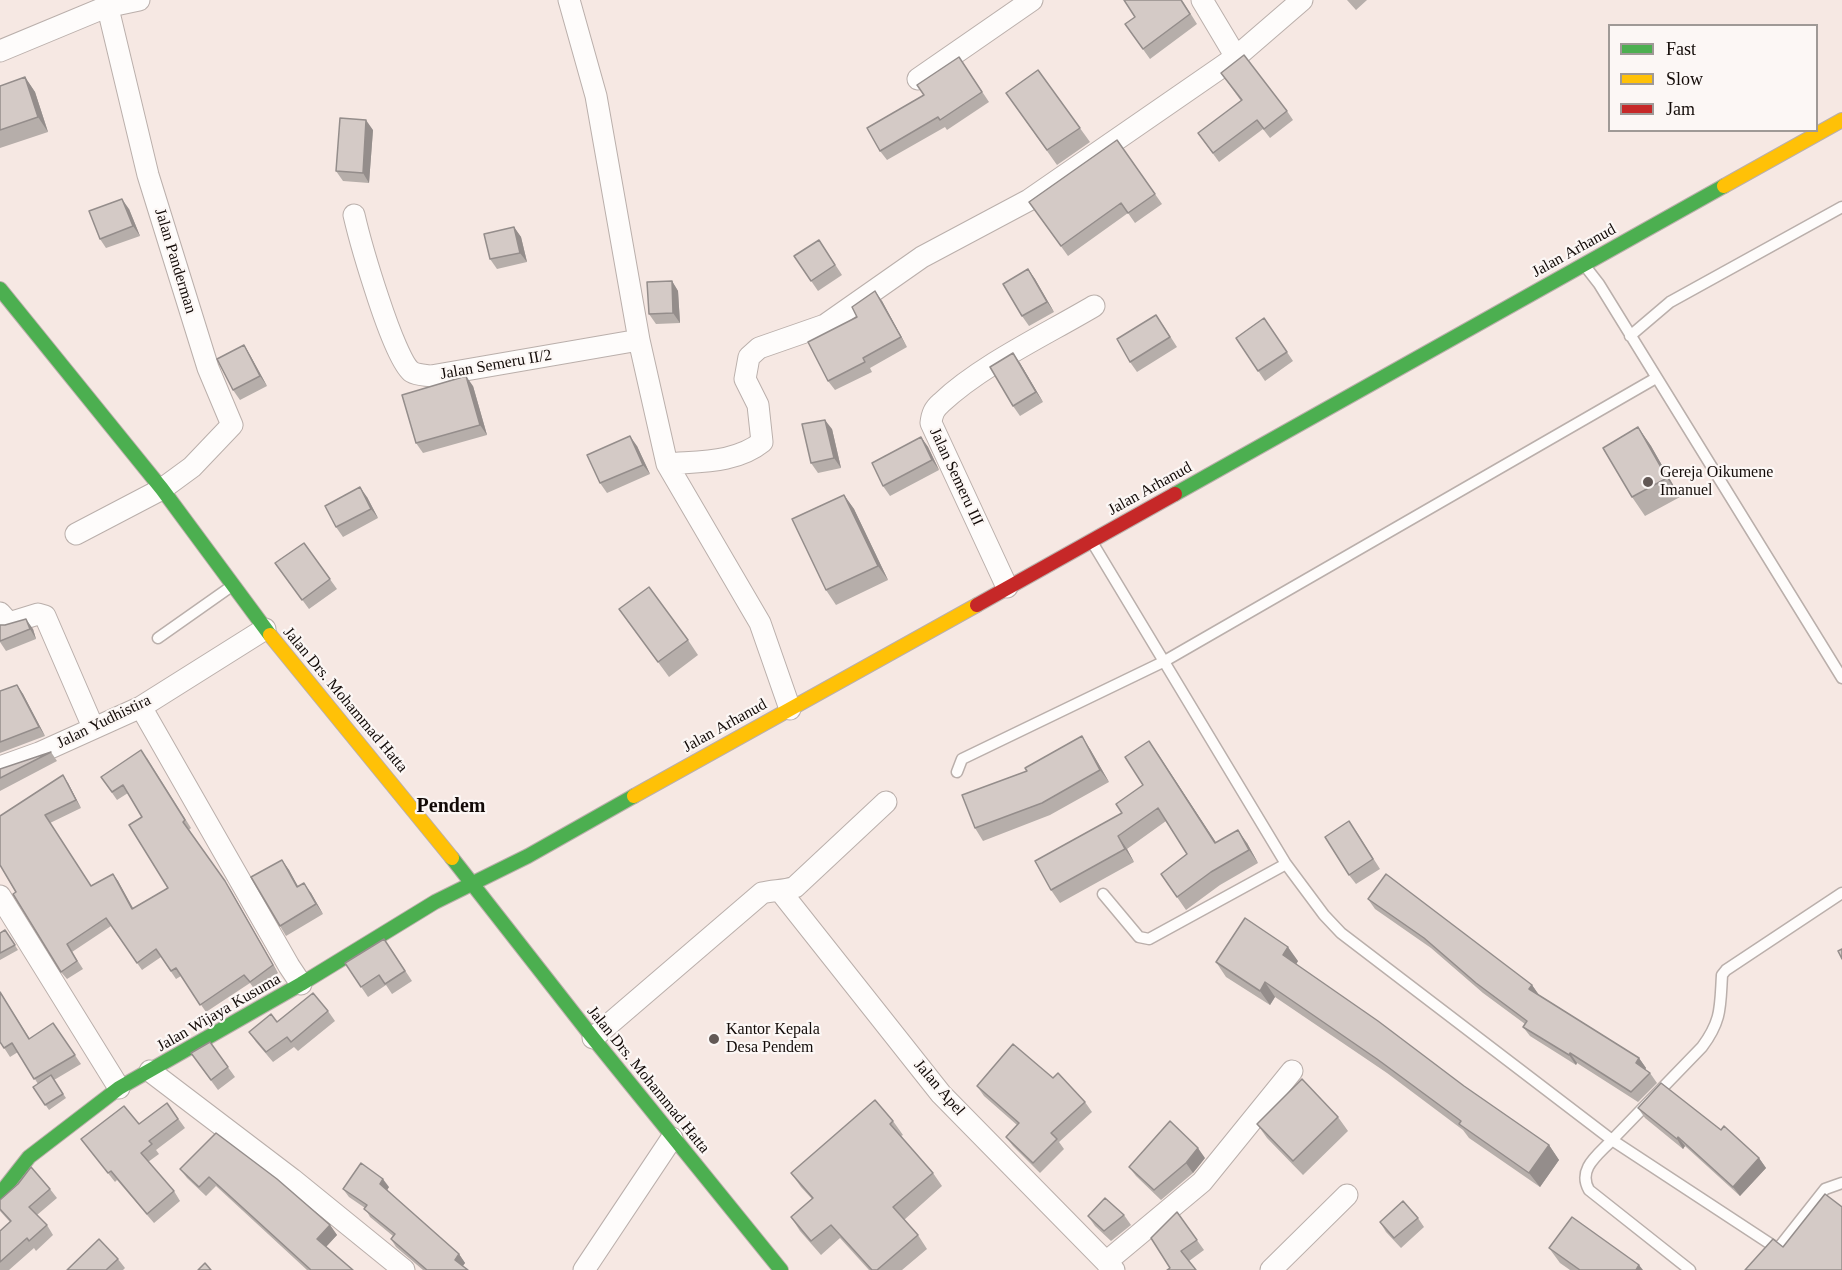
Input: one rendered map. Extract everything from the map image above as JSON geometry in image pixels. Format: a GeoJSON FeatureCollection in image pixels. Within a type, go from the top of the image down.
{"type":"FeatureCollection","features":[{"type":"Feature","properties":{"kind":"main road","name":"Jalan Arhanud"},"geometry":{"type":"LineString","coordinates":[[471,882],[528,856],[1842,120]]}},
{"type":"Feature","properties":{"kind":"main road","name":"Jalan Drs. Mohammad Hatta"},"geometry":{"type":"LineString","coordinates":[[0,289],[162,489],[265,628],[781,1270]]}},
{"type":"Feature","properties":{"kind":"main road","name":"Jalan Wijaya Kusuma"},"geometry":{"type":"LineString","coordinates":[[0,1194],[29,1157],[120,1088],[302,984],[471,882]]}},
{"type":"Feature","properties":{"kind":"street"},"geometry":{"type":"LineString","coordinates":[[0,51],[106,3],[139,0]]}},
{"type":"Feature","properties":{"kind":"street"},"geometry":{"type":"LineString","coordinates":[[569,0],[596,96],[639,340],[667,464],[760,623],[790,709]]}},
{"type":"Feature","properties":{"kind":"street"},"geometry":{"type":"LineString","coordinates":[[918,79],[1032,0]]}},
{"type":"Feature","properties":{"kind":"street"},"geometry":{"type":"LineString","coordinates":[[1202,0],[1236,57]]}},
{"type":"Feature","properties":{"kind":"street"},"geometry":{"type":"LineString","coordinates":[[667,464],[748,453],[762,442],[758,405],[745,380],[745,368],[749,357],[759,348],[825,325],[922,256],[1029,200],[1236,57],[1302,0]]}},
{"type":"Feature","properties":{"kind":"street","name":"Jalan Panderman"},"geometry":{"type":"LineString","coordinates":[[106,3],[148,176],[208,368],[232,425],[192,467],[162,489]]}},
{"type":"Feature","properties":{"kind":"street","name":"Jalan Semeru II/2"},"geometry":{"type":"LineString","coordinates":[[354,215],[362,248],[387,322],[403,363],[413,374],[430,376],[639,340]]}},
{"type":"Feature","properties":{"kind":"street","name":"Jalan Semeru III"},"geometry":{"type":"LineString","coordinates":[[1007,587],[931,423],[933,412],[941,402],[987,370],[1094,306]]}},
{"type":"Feature","properties":{"kind":"street"},"geometry":{"type":"LineString","coordinates":[[76,534],[162,489]]}},
{"type":"Feature","properties":{"kind":"street"},"geometry":{"type":"LineString","coordinates":[[0,614],[9,623],[38,614],[45,616],[93,727]]}},
{"type":"Feature","properties":{"kind":"street","name":"Jalan Yudhistira"},"geometry":{"type":"LineString","coordinates":[[0,767],[39,753],[141,707],[265,628]]}},
{"type":"Feature","properties":{"kind":"street"},"geometry":{"type":"LineString","coordinates":[[141,707],[289,966],[302,984]]}},
{"type":"Feature","properties":{"kind":"street"},"geometry":{"type":"LineString","coordinates":[[593,1038],[762,893],[774,890],[781,892],[795,886],[886,802]]}},
{"type":"Feature","properties":{"kind":"street","name":"Jalan Apel"},"geometry":{"type":"LineString","coordinates":[[781,892],[941,1094],[1110,1266]]}},
{"type":"Feature","properties":{"kind":"street"},"geometry":{"type":"LineString","coordinates":[[0,896],[120,1088]]}},
{"type":"Feature","properties":{"kind":"street"},"geometry":{"type":"LineString","coordinates":[[150,1071],[292,1179],[395,1267]]}},
{"type":"Feature","properties":{"kind":"street"},"geometry":{"type":"LineString","coordinates":[[1110,1266],[1202,1182],[1293,1071]]}},
{"type":"Feature","properties":{"kind":"street"},"geometry":{"type":"LineString","coordinates":[[584,1270],[672,1137]]}},
{"type":"Feature","properties":{"kind":"street"},"geometry":{"type":"LineString","coordinates":[[1271,1270],[1347,1195]]}},
{"type":"Feature","properties":{"kind":"lane"},"geometry":{"type":"LineString","coordinates":[[1630,336],[1670,302],[1842,207]]}},
{"type":"Feature","properties":{"kind":"lane"},"geometry":{"type":"LineString","coordinates":[[1583,265],[1599,284],[1842,678]]}},
{"type":"Feature","properties":{"kind":"lane"},"geometry":{"type":"LineString","coordinates":[[957,772],[962,759],[1163,662],[1656,378]]}},
{"type":"Feature","properties":{"kind":"lane"},"geometry":{"type":"LineString","coordinates":[[1091,540],[1286,864],[1324,915],[1341,933],[1612,1140],[1778,1248]]}},
{"type":"Feature","properties":{"kind":"lane"},"geometry":{"type":"LineString","coordinates":[[158,638],[232,585]]}},
{"type":"Feature","properties":{"kind":"lane"},"geometry":{"type":"LineString","coordinates":[[1103,894],[1139,937],[1149,939],[1286,864]]}},
{"type":"Feature","properties":{"kind":"lane"},"geometry":{"type":"LineString","coordinates":[[1690,1270],[1589,1190],[1584,1181],[1585,1170],[1702,1047],[1713,1032],[1719,1022],[1722,975],[1726,970],[1842,893]]}},
{"type":"Feature","properties":{"kind":"lane"},"geometry":{"type":"LineString","coordinates":[[1761,1270],[1825,1189],[1842,1184]]}},
{"type":"Feature","properties":{"kind":"building"},"geometry":{"type":"Polygon","coordinates":[[[1124,0],[1181,0],[1190,14],[1143,49],[1125,24],[1135,17],[1124,0]]]}},
{"type":"Feature","properties":{"kind":"building"},"geometry":{"type":"Polygon","coordinates":[[[1244,55],[1287,111],[1264,129],[1257,120],[1213,153],[1198,133],[1242,100],[1221,73],[1244,55]]]}},
{"type":"Feature","properties":{"kind":"building"},"geometry":{"type":"Polygon","coordinates":[[[959,57],[982,92],[940,120],[938,117],[880,151],[867,128],[924,95],[917,85],[959,57]]]}},
{"type":"Feature","properties":{"kind":"building"},"geometry":{"type":"Polygon","coordinates":[[[1038,70],[1080,128],[1047,150],[1006,93],[1038,70]]]}},
{"type":"Feature","properties":{"kind":"building"},"geometry":{"type":"Polygon","coordinates":[[[25,77],[38,117],[0,130],[0,86],[25,77]]]}},
{"type":"Feature","properties":{"kind":"building"},"geometry":{"type":"Polygon","coordinates":[[[340,118],[366,120],[363,173],[336,171],[340,118]]]}},
{"type":"Feature","properties":{"kind":"building"},"geometry":{"type":"Polygon","coordinates":[[[1117,140],[1155,194],[1128,213],[1121,203],[1061,246],[1029,202],[1117,140]]]}},
{"type":"Feature","properties":{"kind":"building"},"geometry":{"type":"Polygon","coordinates":[[[122,199],[133,226],[100,239],[89,211],[122,199]]]}},
{"type":"Feature","properties":{"kind":"building"},"geometry":{"type":"Polygon","coordinates":[[[514,227],[520,253],[490,259],[484,234],[514,227]]]}},
{"type":"Feature","properties":{"kind":"building"},"geometry":{"type":"Polygon","coordinates":[[[819,240],[835,265],[811,281],[794,256],[819,240]]]}},
{"type":"Feature","properties":{"kind":"building"},"geometry":{"type":"Polygon","coordinates":[[[1028,269],[1047,302],[1022,316],[1003,284],[1028,269]]]}},
{"type":"Feature","properties":{"kind":"building"},"geometry":{"type":"Polygon","coordinates":[[[672,281],[673,313],[649,314],[647,282],[672,281]]]}},
{"type":"Feature","properties":{"kind":"building"},"geometry":{"type":"Polygon","coordinates":[[[875,291],[901,337],[863,358],[865,362],[828,381],[808,342],[857,317],[852,307],[875,291]]]}},
{"type":"Feature","properties":{"kind":"building"},"geometry":{"type":"Polygon","coordinates":[[[1156,315],[1170,337],[1130,362],[1117,339],[1156,315]]]}},
{"type":"Feature","properties":{"kind":"building"},"geometry":{"type":"Polygon","coordinates":[[[1264,318],[1287,352],[1258,371],[1236,338],[1264,318]]]}},
{"type":"Feature","properties":{"kind":"building"},"geometry":{"type":"Polygon","coordinates":[[[244,345],[260,376],[233,390],[217,359],[244,345]]]}},
{"type":"Feature","properties":{"kind":"building"},"geometry":{"type":"Polygon","coordinates":[[[1013,353],[1036,392],[1013,406],[990,367],[1013,353]]]}},
{"type":"Feature","properties":{"kind":"building"},"geometry":{"type":"Polygon","coordinates":[[[466,376],[480,425],[416,443],[402,395],[466,376]]]}},
{"type":"Feature","properties":{"kind":"building"},"geometry":{"type":"Polygon","coordinates":[[[825,420],[834,458],[811,463],[802,424],[825,420]]]}},
{"type":"Feature","properties":{"kind":"building"},"geometry":{"type":"Polygon","coordinates":[[[1638,427],[1667,478],[1632,497],[1603,448],[1638,427]]]}},
{"type":"Feature","properties":{"kind":"building"},"geometry":{"type":"Polygon","coordinates":[[[630,436],[643,465],[600,483],[587,455],[630,436]]]}},
{"type":"Feature","properties":{"kind":"building"},"geometry":{"type":"Polygon","coordinates":[[[921,437],[932,460],[883,486],[872,463],[921,437]]]}},
{"type":"Feature","properties":{"kind":"building"},"geometry":{"type":"Polygon","coordinates":[[[360,487],[371,509],[336,527],[325,506],[360,487]]]}},
{"type":"Feature","properties":{"kind":"building"},"geometry":{"type":"Polygon","coordinates":[[[844,495],[878,566],[826,590],[792,519],[844,495]]]}},
{"type":"Feature","properties":{"kind":"building"},"geometry":{"type":"Polygon","coordinates":[[[304,543],[330,579],[302,600],[275,563],[304,543]]]}},
{"type":"Feature","properties":{"kind":"building"},"geometry":{"type":"Polygon","coordinates":[[[649,587],[688,640],[658,662],[619,609],[649,587]]]}},
{"type":"Feature","properties":{"kind":"building"},"geometry":{"type":"Polygon","coordinates":[[[26,619],[30,629],[0,641],[0,625],[26,619]]]}},
{"type":"Feature","properties":{"kind":"building"},"geometry":{"type":"Polygon","coordinates":[[[17,685],[39,727],[0,742],[0,691],[17,685]]]}},
{"type":"Feature","properties":{"kind":"building"},"geometry":{"type":"Polygon","coordinates":[[[1082,736],[1100,770],[1042,803],[975,828],[962,795],[1027,771],[1025,768],[1082,736]]]}},
{"type":"Feature","properties":{"kind":"building"},"geometry":{"type":"Polygon","coordinates":[[[1149,741],[1215,843],[1238,830],[1249,850],[1211,872],[1177,897],[1161,874],[1187,854],[1158,808],[1118,836],[1125,849],[1051,890],[1035,861],[1122,813],[1116,804],[1143,785],[1125,757],[1149,741]]]}},
{"type":"Feature","properties":{"kind":"building"},"geometry":{"type":"Polygon","coordinates":[[[141,750],[185,820],[183,822],[225,881],[273,965],[250,982],[244,975],[200,1005],[176,968],[171,971],[156,949],[137,963],[106,918],[67,944],[77,961],[61,972],[13,894],[16,892],[0,865],[0,816],[63,775],[76,800],[45,815],[91,886],[113,874],[132,909],[168,888],[129,825],[142,817],[123,785],[112,792],[101,777],[141,750]]]}},
{"type":"Feature","properties":{"kind":"building"},"geometry":{"type":"Polygon","coordinates":[[[51,752],[0,778],[0,769],[51,752]]]}},
{"type":"Feature","properties":{"kind":"building"},"geometry":{"type":"Polygon","coordinates":[[[1349,821],[1373,859],[1349,875],[1325,837],[1349,821]]]}},
{"type":"Feature","properties":{"kind":"building"},"geometry":{"type":"Polygon","coordinates":[[[282,860],[297,887],[304,883],[316,904],[280,926],[251,877],[282,860]]]}},
{"type":"Feature","properties":{"kind":"building"},"geometry":{"type":"Polygon","coordinates":[[[1386,874],[1532,985],[1529,989],[1639,1058],[1636,1063],[1650,1073],[1631,1092],[1570,1053],[1569,1055],[1523,1027],[1527,1021],[1476,983],[1424,938],[1368,899],[1386,874]]]}},
{"type":"Feature","properties":{"kind":"building"},"geometry":{"type":"Polygon","coordinates":[[[1245,918],[1288,947],[1283,955],[1549,1145],[1529,1173],[1459,1124],[1461,1121],[1377,1059],[1265,982],[1260,991],[1216,962],[1245,918]]]}},
{"type":"Feature","properties":{"kind":"building"},"geometry":{"type":"Polygon","coordinates":[[[5,930],[15,945],[0,953],[0,933],[5,930]]]}},
{"type":"Feature","properties":{"kind":"building"},"geometry":{"type":"Polygon","coordinates":[[[384,939],[405,971],[385,984],[379,975],[361,987],[345,963],[384,939]]]}},
{"type":"Feature","properties":{"kind":"building"},"geometry":{"type":"Polygon","coordinates":[[[0,992],[29,1039],[53,1023],[75,1055],[34,1079],[12,1043],[4,1048],[0,1042],[0,992]]]}},
{"type":"Feature","properties":{"kind":"building"},"geometry":{"type":"Polygon","coordinates":[[[313,993],[328,1011],[291,1042],[287,1037],[266,1052],[249,1032],[271,1014],[277,1022],[313,993]]]}},
{"type":"Feature","properties":{"kind":"building"},"geometry":{"type":"Polygon","coordinates":[[[210,1042],[228,1067],[211,1080],[191,1053],[210,1042]]]}},
{"type":"Feature","properties":{"kind":"building"},"geometry":{"type":"Polygon","coordinates":[[[1013,1044],[1053,1078],[1058,1073],[1085,1102],[1051,1133],[1057,1139],[1033,1163],[1006,1137],[1019,1123],[977,1086],[1013,1044]]]}},
{"type":"Feature","properties":{"kind":"building"},"geometry":{"type":"Polygon","coordinates":[[[51,1075],[63,1094],[45,1105],[33,1087],[51,1075]]]}},
{"type":"Feature","properties":{"kind":"building"},"geometry":{"type":"Polygon","coordinates":[[[1302,1079],[1338,1117],[1293,1161],[1257,1124],[1302,1079]]]}},
{"type":"Feature","properties":{"kind":"building"},"geometry":{"type":"Polygon","coordinates":[[[1661,1083],[1721,1130],[1724,1126],[1759,1158],[1733,1187],[1678,1137],[1677,1139],[1638,1108],[1661,1083]]]}},
{"type":"Feature","properties":{"kind":"building"},"geometry":{"type":"Polygon","coordinates":[[[875,1100],[893,1121],[890,1124],[933,1173],[893,1207],[918,1235],[877,1270],[872,1270],[831,1225],[811,1241],[791,1217],[813,1198],[791,1173],[875,1100]]]}},
{"type":"Feature","properties":{"kind":"building"},"geometry":{"type":"Polygon","coordinates":[[[167,1103],[178,1119],[149,1141],[152,1144],[141,1153],[174,1191],[147,1214],[111,1171],[108,1173],[81,1139],[124,1106],[139,1124],[167,1103]]]}},
{"type":"Feature","properties":{"kind":"building"},"geometry":{"type":"Polygon","coordinates":[[[1170,1121],[1198,1148],[1186,1163],[1154,1190],[1129,1167],[1170,1121]]]}},
{"type":"Feature","properties":{"kind":"building"},"geometry":{"type":"Polygon","coordinates":[[[216,1133],[277,1179],[330,1225],[317,1239],[353,1270],[311,1270],[209,1177],[199,1187],[180,1169],[216,1133]]]}},
{"type":"Feature","properties":{"kind":"building"},"geometry":{"type":"Polygon","coordinates":[[[361,1163],[383,1179],[380,1184],[459,1254],[455,1260],[468,1270],[427,1270],[391,1239],[395,1234],[364,1209],[367,1205],[343,1189],[361,1163]]]}},
{"type":"Feature","properties":{"kind":"building"},"geometry":{"type":"Polygon","coordinates":[[[31,1167],[50,1189],[29,1207],[47,1225],[29,1241],[27,1238],[0,1262],[0,1231],[11,1221],[0,1209],[0,1200],[18,1184],[31,1167]]]}},
{"type":"Feature","properties":{"kind":"building"},"geometry":{"type":"Polygon","coordinates":[[[1825,1194],[1842,1207],[1842,1270],[1745,1270],[1773,1239],[1783,1247],[1825,1194]]]}},
{"type":"Feature","properties":{"kind":"building"},"geometry":{"type":"Polygon","coordinates":[[[1105,1198],[1124,1215],[1104,1231],[1088,1216],[1105,1198]]]}},
{"type":"Feature","properties":{"kind":"building"},"geometry":{"type":"Polygon","coordinates":[[[1403,1201],[1418,1218],[1394,1238],[1380,1222],[1403,1201]]]}},
{"type":"Feature","properties":{"kind":"building"},"geometry":{"type":"Polygon","coordinates":[[[1177,1212],[1197,1240],[1181,1251],[1196,1270],[1167,1270],[1170,1268],[1151,1238],[1177,1212]]]}},
{"type":"Feature","properties":{"kind":"building"},"geometry":{"type":"Polygon","coordinates":[[[1572,1217],[1639,1265],[1636,1270],[1580,1270],[1549,1248],[1572,1217]]]}},
{"type":"Feature","properties":{"kind":"building"},"geometry":{"type":"Polygon","coordinates":[[[99,1239],[118,1259],[106,1270],[67,1270],[99,1239]]]}},
{"type":"Feature","properties":{"kind":"building"},"geometry":{"type":"Polygon","coordinates":[[[205,1263],[211,1270],[198,1270],[205,1263]]]}},
{"type":"Feature","properties":{"kind":"traffic: fast"},"geometry":{"type":"LineString","coordinates":[[1175,494],[1724,186]]}},
{"type":"Feature","properties":{"kind":"traffic: fast"},"geometry":{"type":"LineString","coordinates":[[0,289],[162,489],[270,635]]}},
{"type":"Feature","properties":{"kind":"traffic: fast"},"geometry":{"type":"LineString","coordinates":[[0,1194],[29,1157],[119,1088],[301,984],[435,902],[528,856],[634,796]]}},
{"type":"Feature","properties":{"kind":"traffic: fast"},"geometry":{"type":"LineString","coordinates":[[452,858],[593,1038],[781,1270]]}},
{"type":"Feature","properties":{"kind":"traffic: slow"},"geometry":{"type":"LineString","coordinates":[[1724,186],[1842,120]]}},
{"type":"Feature","properties":{"kind":"traffic: slow"},"geometry":{"type":"LineString","coordinates":[[634,796],[977,605]]}},
{"type":"Feature","properties":{"kind":"traffic: slow"},"geometry":{"type":"LineString","coordinates":[[270,635],[452,858]]}},
{"type":"Feature","properties":{"kind":"traffic: jam"},"geometry":{"type":"LineString","coordinates":[[977,605],[1175,494]]}},
{"type":"Feature","properties":{"kind":"place","name":"Gereja Oikumene Imanuel"},"geometry":{"type":"Point","coordinates":[1648,482]}},
{"type":"Feature","properties":{"kind":"place","name":"Kantor Kepala Desa Pendem"},"geometry":{"type":"Point","coordinates":[714,1039]}},
{"type":"Feature","properties":{"kind":"district","name":"Pendem"},"geometry":{"type":"Point","coordinates":[451,807]}}]}
